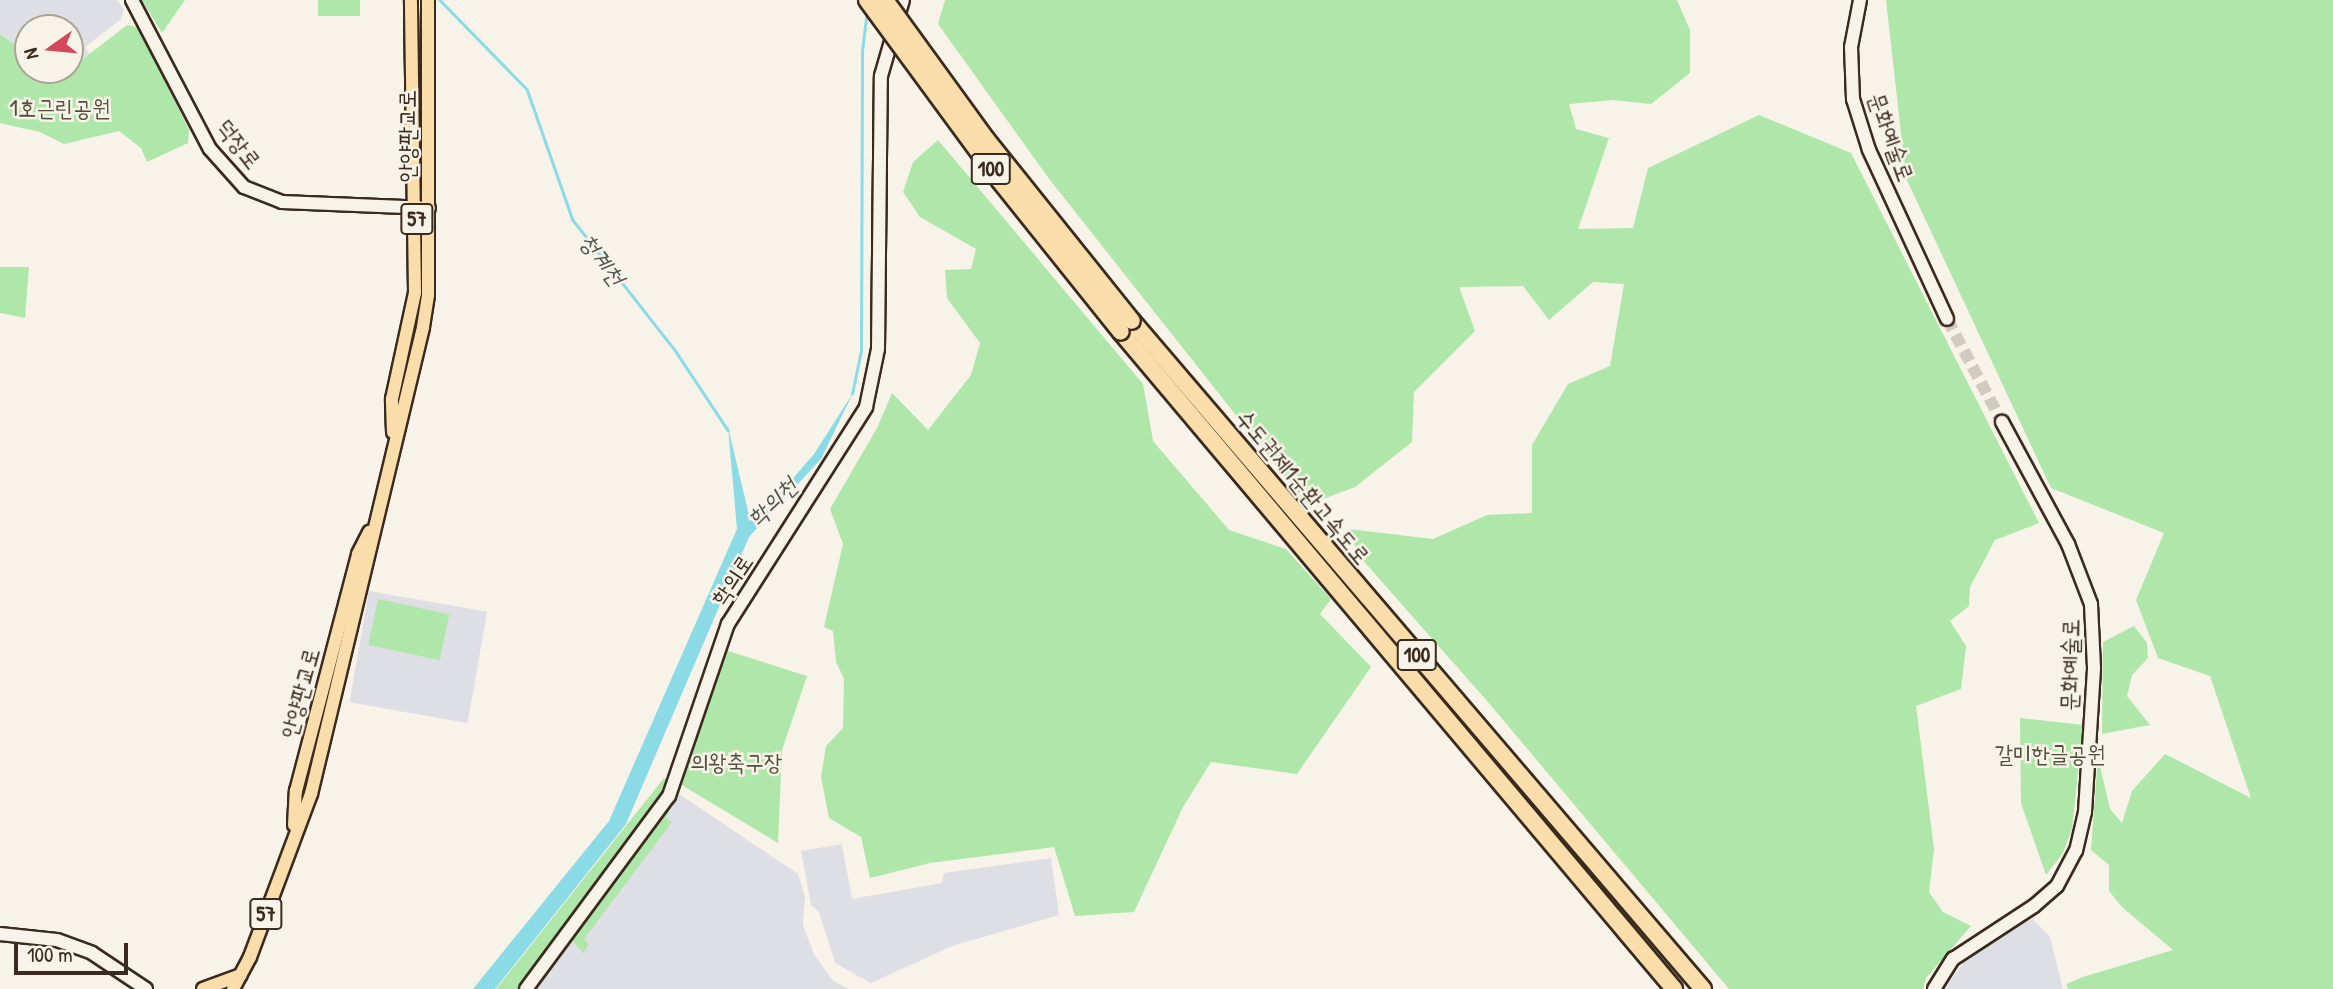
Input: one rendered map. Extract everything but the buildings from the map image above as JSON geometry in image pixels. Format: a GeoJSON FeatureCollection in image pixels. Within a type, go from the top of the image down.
{"type":"FeatureCollection","features":[{"type":"Feature","properties":{"kind":"highway","name":"수도권제1순환고속도로"},"geometry":{"type":"LineString","coordinates":[[867,0],[1000,181],[1703,989]]}},
{"type":"Feature","properties":{"kind":"highway","name":"수도권제1순환고속도로"},"geometry":{"type":"LineString","coordinates":[[885,0],[1127,327],[1674,989]]}},
{"type":"Feature","properties":{"kind":"main road","name":"안양판교로"},"geometry":{"type":"LineString","coordinates":[[233,989],[241,975],[311,794],[369,559],[372,524],[394,436],[408,402],[427,306],[411,0]]}},
{"type":"Feature","properties":{"kind":"main road","name":"안양판교로"},"geometry":{"type":"LineString","coordinates":[[422,208],[428,0]]}},
{"type":"Feature","properties":{"kind":"main road"},"geometry":{"type":"LineString","coordinates":[[203,989],[241,975],[239,989]]}},
{"type":"Feature","properties":{"kind":"street","name":"덕장로"},"geometry":{"type":"LineString","coordinates":[[132,0],[210,149],[244,187],[282,202],[422,208]]}},
{"type":"Feature","properties":{"kind":"street","name":"학의로"},"geometry":{"type":"LineString","coordinates":[[526,989],[669,796],[728,624],[866,407],[878,349],[881,76],[903,0]]}},
{"type":"Feature","properties":{"kind":"street","name":"문화예술로"},"geometry":{"type":"LineString","coordinates":[[1860,0],[1851,47],[1853,99],[1869,150],[1947,319]]}},
{"type":"Feature","properties":{"kind":"street","name":"문화예술로"},"geometry":{"type":"LineString","coordinates":[[1934,989],[1960,953],[2034,906],[2057,886],[2076,851],[2085,811],[2095,646],[2091,604],[2068,544],[2002,422]]}},
{"type":"Feature","properties":{"kind":"street"},"geometry":{"type":"LineString","coordinates":[[0,934],[69,944],[92,953],[146,989]]}},
{"type":"Feature","properties":{"kind":"shaded area"},"geometry":{"type":"Polygon","coordinates":[[[0,0],[117,0],[124,9],[121,19],[85,47],[90,55],[84,60],[84,14],[14,14],[14,44],[0,34],[0,0]]]}},
{"type":"Feature","properties":{"kind":"shaded area"},"geometry":{"type":"Polygon","coordinates":[[[369,591],[487,612],[468,723],[349,702],[369,591]]]}},
{"type":"Feature","properties":{"kind":"shaded area"},"geometry":{"type":"Polygon","coordinates":[[[679,794],[798,874],[805,896],[803,925],[814,954],[833,981],[849,989],[535,989],[679,794]]]}},
{"type":"Feature","properties":{"kind":"shaded area"},"geometry":{"type":"Polygon","coordinates":[[[842,844],[852,899],[942,883],[944,873],[1051,858],[1059,915],[952,946],[871,983],[835,963],[819,912],[811,905],[801,851],[842,844]]]}},
{"type":"Feature","properties":{"kind":"shaded area"},"geometry":{"type":"Polygon","coordinates":[[[2033,919],[2050,937],[2063,989],[1945,989],[1965,960],[2000,933],[2033,919]]]}},
{"type":"Feature","properties":{"kind":"green space"},"geometry":{"type":"Polygon","coordinates":[[[142,0],[185,0],[162,33],[142,0]]]}},
{"type":"Feature","properties":{"kind":"green space"},"geometry":{"type":"Polygon","coordinates":[[[318,0],[360,0],[360,16],[318,16],[318,0]]]}},
{"type":"Feature","properties":{"kind":"green space"},"geometry":{"type":"Polygon","coordinates":[[[945,0],[1677,0],[1690,30],[1690,73],[1651,104],[1613,100],[1569,104],[1576,129],[1609,138],[1578,229],[1633,228],[1648,168],[1759,115],[1851,153],[2039,523],[1995,540],[1970,587],[1969,606],[1950,621],[1966,646],[1961,689],[1916,706],[1934,849],[1929,892],[1943,912],[1971,926],[1926,978],[1923,989],[1729,989],[1488,702],[1360,557],[1348,529],[1433,539],[1487,515],[1532,513],[1532,445],[1568,384],[1610,366],[1624,284],[1593,282],[1549,320],[1523,286],[1459,287],[1475,331],[1414,392],[1412,442],[1355,487],[1307,505],[1050,180],[938,24],[945,0]]]}},
{"type":"Feature","properties":{"kind":"green space"},"geometry":{"type":"Polygon","coordinates":[[[1886,0],[2333,0],[2333,989],[2068,989],[2066,984],[2083,977],[2173,950],[2122,907],[2109,891],[2109,865],[2091,850],[2098,758],[2110,809],[2122,823],[2132,791],[2165,754],[2251,798],[2210,676],[2158,658],[2136,600],[2164,533],[2051,488],[1906,178],[1886,0]]]}},
{"type":"Feature","properties":{"kind":"green space","name":"1호근린공원"},"geometry":{"type":"Polygon","coordinates":[[[127,25],[138,27],[189,130],[188,143],[147,162],[141,148],[119,131],[64,144],[40,132],[0,123],[0,34],[14,44],[14,84],[84,84],[84,58],[127,25]]]}},
{"type":"Feature","properties":{"kind":"green space"},"geometry":{"type":"Polygon","coordinates":[[[938,140],[1143,384],[1153,441],[1229,530],[1286,549],[1331,599],[1320,614],[1371,667],[1297,774],[1211,762],[1183,807],[1134,912],[1075,916],[1054,847],[930,863],[870,878],[861,837],[829,818],[821,777],[826,746],[843,728],[844,679],[836,662],[833,631],[824,627],[843,544],[830,509],[877,428],[892,393],[928,430],[971,375],[980,343],[947,298],[945,270],[971,269],[976,249],[920,217],[903,192],[913,162],[938,140]]]}},
{"type":"Feature","properties":{"kind":"green space"},"geometry":{"type":"Polygon","coordinates":[[[0,267],[29,267],[25,318],[0,313],[0,267]]]}},
{"type":"Feature","properties":{"kind":"green space"},"geometry":{"type":"Polygon","coordinates":[[[378,599],[449,614],[440,660],[368,645],[378,599]]]}},
{"type":"Feature","properties":{"kind":"green space"},"geometry":{"type":"Polygon","coordinates":[[[2134,626],[2147,643],[2148,658],[2132,675],[2127,696],[2150,725],[2102,734],[2103,642],[2134,626]]]}},
{"type":"Feature","properties":{"kind":"green space","name":"의왕축구장"},"geometry":{"type":"Polygon","coordinates":[[[725,650],[807,676],[782,750],[778,843],[680,784],[725,650]]]}},
{"type":"Feature","properties":{"kind":"green space","name":"갈미한글공원"},"geometry":{"type":"Polygon","coordinates":[[[2020,718],[2083,725],[2072,829],[2063,853],[2046,875],[2021,803],[2020,718]]]}},
{"type":"Feature","properties":{"kind":"green space"},"geometry":{"type":"Polygon","coordinates":[[[664,778],[672,783],[521,989],[496,989],[664,778]]]}},
{"type":"Feature","properties":{"kind":"green space"},"geometry":{"type":"Polygon","coordinates":[[[672,805],[666,818],[672,822],[584,939],[589,944],[583,953],[572,940],[672,805]]]}},
{"type":"Feature","properties":{"kind":"water","name":"학의천"},"geometry":{"type":"Polygon","coordinates":[[[853,393],[821,459],[749,537],[626,824],[495,989],[473,989],[609,821],[737,529],[728,427],[749,515],[775,499],[814,454],[853,393]]]}},
{"type":"Feature","properties":{"kind":"waterway","name":"청계천"},"geometry":{"type":"LineString","coordinates":[[440,0],[527,89],[573,220],[675,350],[728,430]]}},
{"type":"Feature","properties":{"kind":"waterway","name":"학의천"},"geometry":{"type":"LineString","coordinates":[[852,394],[861,351],[862,51],[867,10]]}},
{"type":"Feature","properties":{"kind":"tunnel"},"geometry":{"type":"LineString","coordinates":[[1947,319],[2002,422]]}}]}
